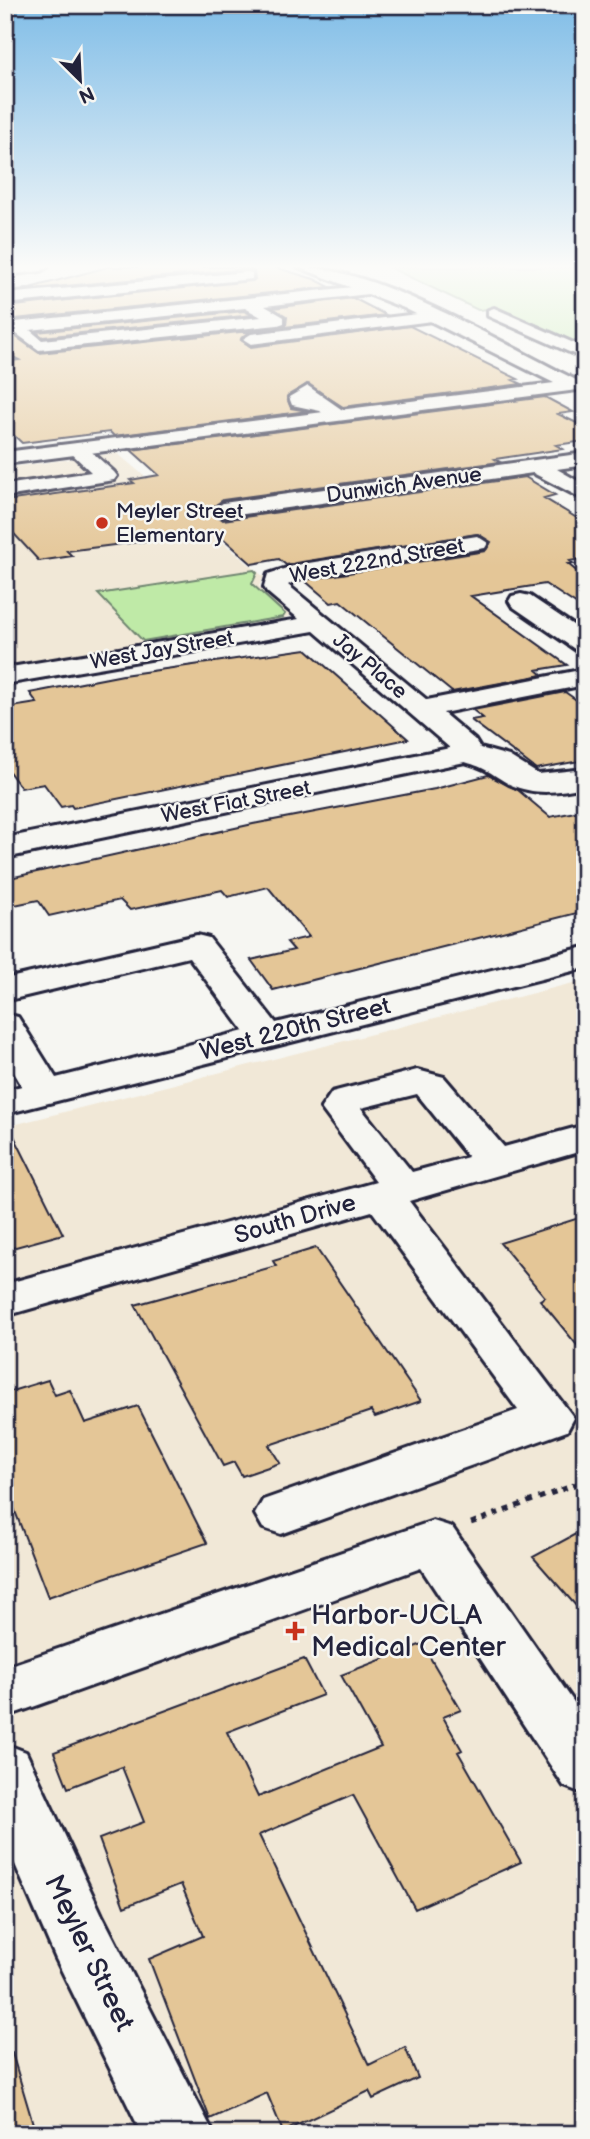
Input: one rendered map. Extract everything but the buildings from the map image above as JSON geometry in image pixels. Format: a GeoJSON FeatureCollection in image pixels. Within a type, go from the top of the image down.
{"type":"FeatureCollection","features":[{"type":"Feature","properties":{"kind":"street"},"geometry":{"type":"LineString","coordinates":[[541,367],[581,386]]}},
{"type":"Feature","properties":{"kind":"street"},"geometry":{"type":"LineString","coordinates":[[5,458],[329,410],[581,386]]}},
{"type":"Feature","properties":{"kind":"street"},"geometry":{"type":"LineString","coordinates":[[5,491],[107,476],[77,449]]}},
{"type":"Feature","properties":{"kind":"street","name":"Dunwich Avenue"},"geometry":{"type":"LineString","coordinates":[[223,510],[585,459]]}},
{"type":"Feature","properties":{"kind":"street"},"geometry":{"type":"LineString","coordinates":[[536,466],[585,494]]}},
{"type":"Feature","properties":{"kind":"street","name":"West 222nd Street"},"geometry":{"type":"LineString","coordinates":[[276,579],[296,572],[477,543]]}},
{"type":"Feature","properties":{"kind":"street","name":"Jay Place"},"geometry":{"type":"LineString","coordinates":[[276,579],[276,587],[465,746],[466,753]]}},
{"type":"Feature","properties":{"kind":"street"},"geometry":{"type":"LineString","coordinates":[[521,601],[585,645]]}},
{"type":"Feature","properties":{"kind":"street","name":"West Jay Street"},"geometry":{"type":"LineString","coordinates":[[5,676],[319,623]]}},
{"type":"Feature","properties":{"kind":"street"},"geometry":{"type":"LineString","coordinates":[[421,709],[585,677]]}},
{"type":"Feature","properties":{"kind":"street"},"geometry":{"type":"LineString","coordinates":[[466,753],[499,762],[517,776],[533,783],[552,784],[585,778]]}},
{"type":"Feature","properties":{"kind":"street","name":"West Fiat Street"},"geometry":{"type":"LineString","coordinates":[[5,848],[466,753]]}},
{"type":"Feature","properties":{"kind":"street"},"geometry":{"type":"LineString","coordinates":[[5,990],[197,945],[267,1036]]}},
{"type":"Feature","properties":{"kind":"street","name":"West 220th Street"},"geometry":{"type":"LineString","coordinates":[[5,1102],[585,957]]}},
{"type":"Feature","properties":{"kind":"street"},"geometry":{"type":"LineString","coordinates":[[5,1025],[46,1091]]}},
{"type":"Feature","properties":{"kind":"street"},"geometry":{"type":"LineString","coordinates":[[281,1514],[550,1418],[392,1192],[341,1108],[346,1100],[417,1082],[429,1085],[495,1163]]}},
{"type":"Feature","properties":{"kind":"street","name":"South Drive"},"geometry":{"type":"LineString","coordinates":[[5,1300],[585,1137]]}},
{"type":"Feature","properties":{"kind":"street"},"geometry":{"type":"LineString","coordinates":[[5,1692],[452,1532],[585,1768]]}},
{"type":"Feature","properties":{"kind":"street","name":"Meyler Street"},"geometry":{"type":"LineString","coordinates":[[5,1770],[79,1937],[179,2134]]}},
{"type":"Feature","properties":{"kind":"path"},"geometry":{"type":"LineString","coordinates":[[452,1532],[585,1481]]}},
{"type":"Feature","properties":{"kind":"shaded area","name":"Meyler Street Elementary"},"geometry":{"type":"Polygon","coordinates":[[[117,453],[264,577],[259,586],[293,614],[280,620],[5,666],[5,468],[117,453]]]}},
{"type":"Feature","properties":{"kind":"shaded area","name":"Harbor-UCLA Medical Center"},"geometry":{"type":"Polygon","coordinates":[[[585,980],[585,2134],[5,2134],[5,1127],[585,980]]]}},
{"type":"Feature","properties":{"kind":"green space"},"geometry":{"type":"Polygon","coordinates":[[[254,570],[257,573],[252,584],[285,614],[283,617],[143,641],[98,594],[254,570]]]}},
{"type":"Feature","properties":{"kind":"place","name":"Meyler Street Elementary"},"geometry":{"type":"Point","coordinates":[102,523]}},
{"type":"Feature","properties":{"kind":"place","name":"Harbor-UCLA Medical Center"},"geometry":{"type":"Point","coordinates":[295,1631]}}]}
